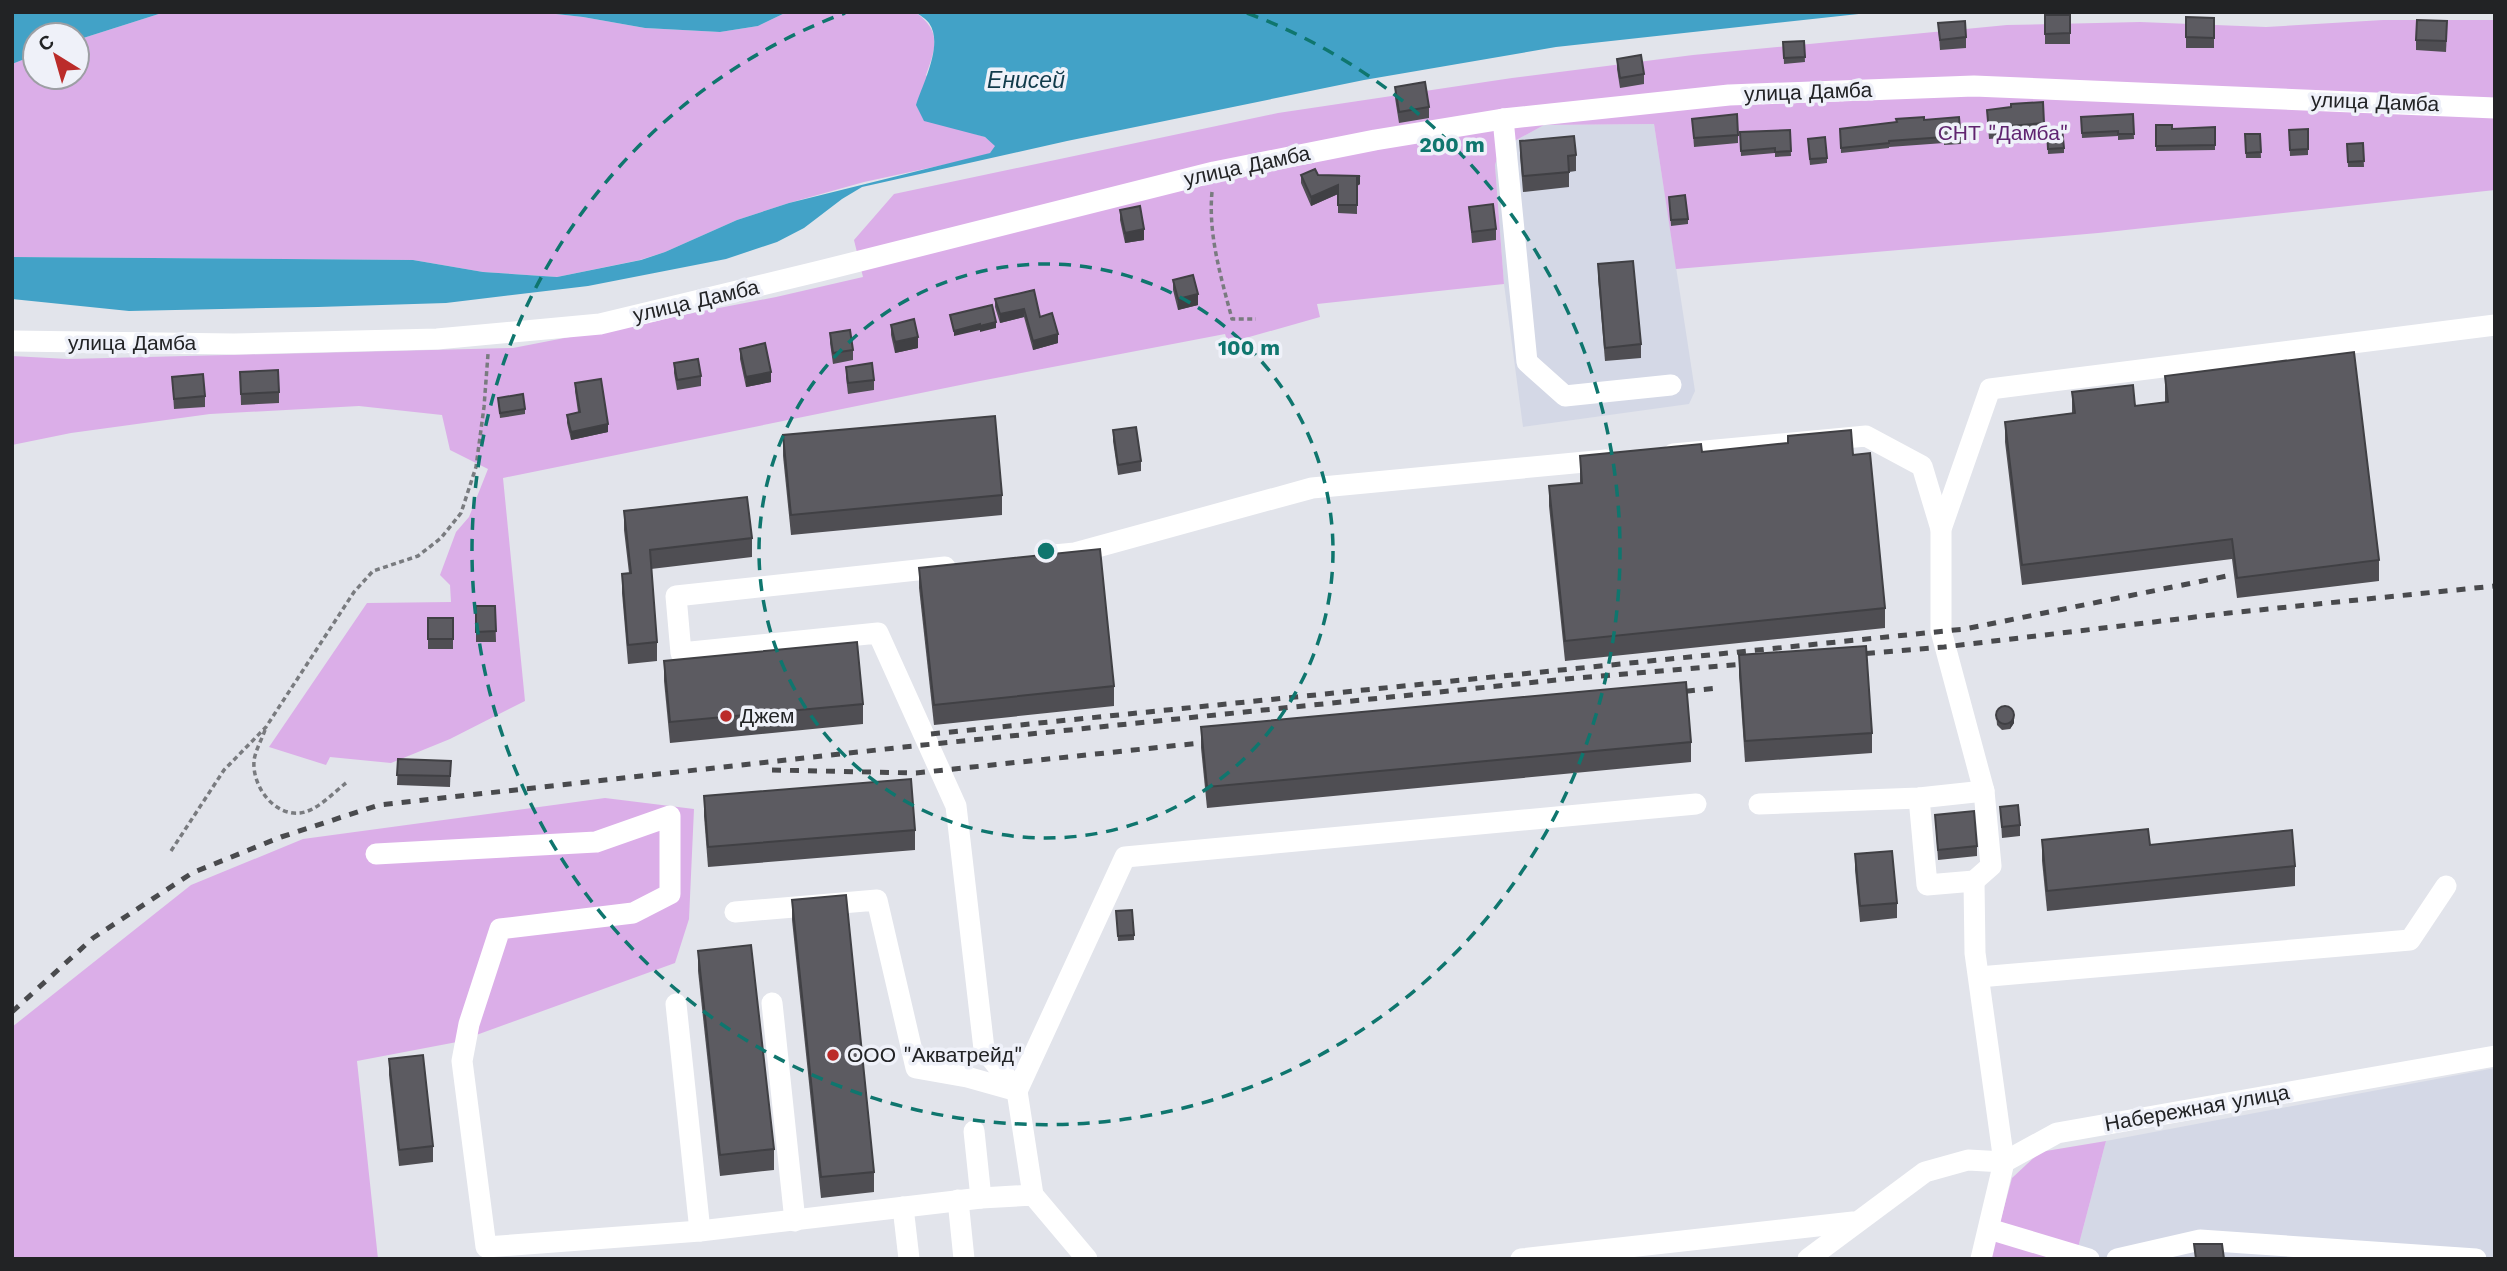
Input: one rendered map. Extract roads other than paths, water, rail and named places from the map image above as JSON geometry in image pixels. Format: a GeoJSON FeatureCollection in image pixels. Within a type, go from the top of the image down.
{"type":"FeatureCollection","features":[{"type":"Feature","properties":{"kind":"street","name":"улица Дамба"},"geometry":{"type":"LineString","coordinates":[[12,341],[234,344],[437,339],[600,324],[1214,172],[1375,140],[1503,120],[1730,95],[1974,86],[2495,108]]}},
{"type":"Feature","properties":{"kind":"street"},"geometry":{"type":"LineString","coordinates":[[1503,120],[1527,362],[1565,396],[1671,385]]}},
{"type":"Feature","properties":{"kind":"street"},"geometry":{"type":"LineString","coordinates":[[1941,529],[1990,389],[2495,325]]}},
{"type":"Feature","properties":{"kind":"street"},"geometry":{"type":"LineString","coordinates":[[1658,455],[1866,436],[1922,466],[1941,529],[1941,631],[1984,791],[1991,866],[1974,881],[1927,885],[1919,798]]}},
{"type":"Feature","properties":{"kind":"street"},"geometry":{"type":"LineString","coordinates":[[1034,557],[1075,553],[1312,488],[1631,458]]}},
{"type":"Feature","properties":{"kind":"street"},"geometry":{"type":"LineString","coordinates":[[965,565],[676,596],[681,653],[878,633],[956,806],[984,1049],[1017,1091],[1033,1195],[1087,1259]]}},
{"type":"Feature","properties":{"kind":"street"},"geometry":{"type":"LineString","coordinates":[[1759,804],[1919,798],[1984,791]]}},
{"type":"Feature","properties":{"kind":"street"},"geometry":{"type":"LineString","coordinates":[[1017,1091],[1125,857],[1696,804]]}},
{"type":"Feature","properties":{"kind":"street"},"geometry":{"type":"LineString","coordinates":[[376,854],[596,842],[670,816],[670,894],[633,913],[500,929],[469,1024],[462,1060],[486,1247],[700,1231],[958,1200],[1033,1195]]}},
{"type":"Feature","properties":{"kind":"street"},"geometry":{"type":"LineString","coordinates":[[1974,881],[1975,953],[2004,1162],[1981,1259]]}},
{"type":"Feature","properties":{"kind":"street"},"geometry":{"type":"LineString","coordinates":[[1979,977],[2410,940],[2446,886]]}},
{"type":"Feature","properties":{"kind":"street"},"geometry":{"type":"LineString","coordinates":[[735,912],[877,900],[916,1068],[967,1077],[1017,1091]]}},
{"type":"Feature","properties":{"kind":"street"},"geometry":{"type":"LineString","coordinates":[[772,1003],[795,1221]]}},
{"type":"Feature","properties":{"kind":"street"},"geometry":{"type":"LineString","coordinates":[[676,1004],[700,1231]]}},
{"type":"Feature","properties":{"kind":"street","name":"Набережная улица"},"geometry":{"type":"LineString","coordinates":[[2004,1162],[2057,1133],[2495,1056]]}},
{"type":"Feature","properties":{"kind":"street"},"geometry":{"type":"LineString","coordinates":[[974,1131],[981,1198]]}},
{"type":"Feature","properties":{"kind":"street"},"geometry":{"type":"LineString","coordinates":[[1808,1259],[1925,1172],[1968,1160],[2004,1162]]}},
{"type":"Feature","properties":{"kind":"street"},"geometry":{"type":"LineString","coordinates":[[958,1200],[964,1259]]}},
{"type":"Feature","properties":{"kind":"street"},"geometry":{"type":"LineString","coordinates":[[903,1208],[909,1259]]}},
{"type":"Feature","properties":{"kind":"street"},"geometry":{"type":"LineString","coordinates":[[1521,1259],[1856,1221]]}},
{"type":"Feature","properties":{"kind":"street"},"geometry":{"type":"LineString","coordinates":[[1989,1229],[2089,1259]]}},
{"type":"Feature","properties":{"kind":"street"},"geometry":{"type":"LineString","coordinates":[[2117,1259],[2200,1240],[2476,1259]]}},
{"type":"Feature","properties":{"kind":"water"},"geometry":{"type":"Polygon","coordinates":[[[12,12],[165,12],[91,36],[91,21],[21,21],[21,60],[12,64],[12,12]]]}},
{"type":"Feature","properties":{"kind":"water"},"geometry":{"type":"Polygon","coordinates":[[[538,12],[787,12],[758,26],[720,32],[645,28],[538,12]]]}},
{"type":"Feature","properties":{"kind":"water","name":"Енисей"},"geometry":{"type":"Polygon","coordinates":[[[915,12],[1877,12],[1556,47],[1364,80],[1067,141],[862,187],[804,228],[777,242],[726,259],[588,286],[446,303],[318,307],[129,311],[12,299],[12,257],[413,260],[483,272],[557,277],[641,260],[737,220],[789,203],[990,153],[995,146],[985,137],[924,121],[916,105],[931,64],[934,42],[929,23],[915,12]]]}},
{"type":"Feature","properties":{"kind":"railway"},"geometry":{"type":"LineString","coordinates":[[931,734],[1965,629],[2227,576]]}},
{"type":"Feature","properties":{"kind":"railway"},"geometry":{"type":"LineString","coordinates":[[1848,655],[1944,647],[2229,613],[2495,586]]}},
{"type":"Feature","properties":{"kind":"railway"},"geometry":{"type":"LineString","coordinates":[[12,1012],[93,938],[192,873],[281,837],[379,805],[904,747],[1566,679],[1757,663]]}},
{"type":"Feature","properties":{"kind":"railway"},"geometry":{"type":"LineString","coordinates":[[1668,693],[1718,688]]}},
{"type":"Feature","properties":{"kind":"railway"},"geometry":{"type":"LineString","coordinates":[[772,770],[916,773],[1219,741]]}},
{"type":"Feature","properties":{"kind":"place","name":"Джем"},"geometry":{"type":"Point","coordinates":[726,716]}},
{"type":"Feature","properties":{"kind":"place","name":"ООО \"Акватрейд\""},"geometry":{"type":"Point","coordinates":[833,1055]}},
{"type":"Feature","properties":{"kind":"park label","name":"СНТ \"Дамба\""},"geometry":{"type":"Point","coordinates":[2003,133]}}]}
